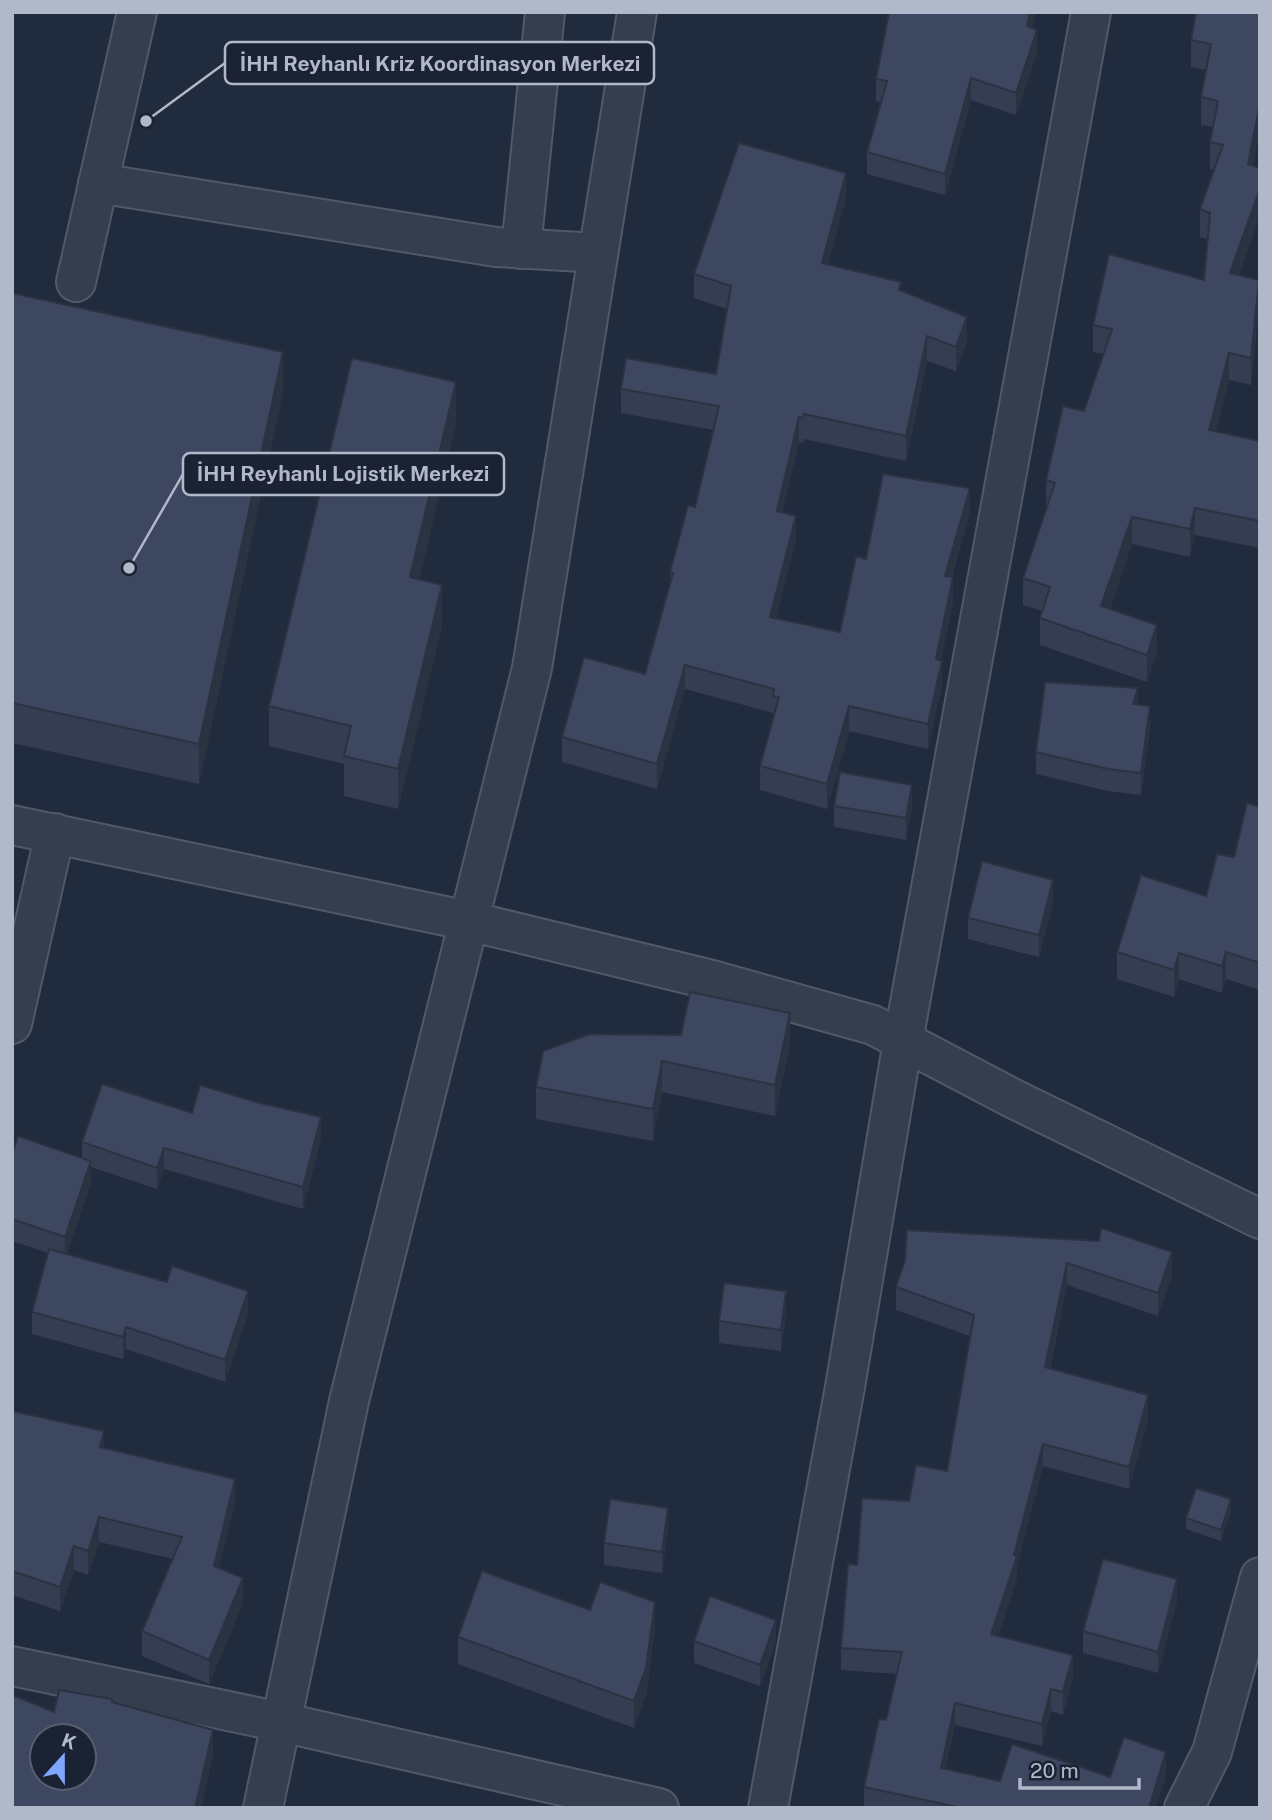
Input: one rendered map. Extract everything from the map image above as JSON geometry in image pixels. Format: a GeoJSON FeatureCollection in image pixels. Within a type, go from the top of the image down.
{"type":"FeatureCollection","features":[{"type":"Feature","properties":{"kind":"street"},"geometry":{"type":"LineString","coordinates":[[76,282],[137,12]]}},
{"type":"Feature","properties":{"kind":"street"},"geometry":{"type":"LineString","coordinates":[[522,249],[545,12]]}},
{"type":"Feature","properties":{"kind":"street"},"geometry":{"type":"LineString","coordinates":[[263,1808],[349,1401],[532,668],[637,12]]}},
{"type":"Feature","properties":{"kind":"street"},"geometry":{"type":"LineString","coordinates":[[768,1808],[845,1387],[903,1041],[1091,12]]}},
{"type":"Feature","properties":{"kind":"street"},"geometry":{"type":"LineString","coordinates":[[98,183],[482,245],[598,253]]}},
{"type":"Feature","properties":{"kind":"street"},"geometry":{"type":"LineString","coordinates":[[12,825],[469,921],[736,987],[873,1025],[1014,1099],[1260,1219]]}},
{"type":"Feature","properties":{"kind":"street"},"geometry":{"type":"LineString","coordinates":[[12,1024],[55,834]]}},
{"type":"Feature","properties":{"kind":"street"},"geometry":{"type":"LineString","coordinates":[[1184,1808],[1212,1752],[1260,1577]]}},
{"type":"Feature","properties":{"kind":"street"},"geometry":{"type":"LineString","coordinates":[[12,1666],[281,1722],[659,1808]]}},
{"type":"Feature","properties":{"kind":"building"},"geometry":{"type":"Polygon","coordinates":[[[889,12],[1030,12],[1027,26],[1037,30],[1016,93],[971,78],[945,174],[867,152],[887,81],[876,79],[889,12]]]}},
{"type":"Feature","properties":{"kind":"building"},"geometry":{"type":"Polygon","coordinates":[[[1196,12],[1260,12],[1260,103],[1248,164],[1260,168],[1260,188],[1230,273],[1259,280],[1251,358],[1229,353],[1209,430],[1260,441],[1260,521],[1195,508],[1190,529],[1132,517],[1101,606],[1157,625],[1147,655],[1040,618],[1050,587],[1023,578],[1055,483],[1046,480],[1063,406],[1084,411],[1112,329],[1093,325],[1109,254],[1204,280],[1210,213],[1200,209],[1223,145],[1210,142],[1218,101],[1201,97],[1211,44],[1191,40],[1196,12]]]}},
{"type":"Feature","properties":{"kind":"building"},"geometry":{"type":"Polygon","coordinates":[[[739,143],[846,173],[822,263],[901,282],[899,290],[967,317],[956,347],[927,336],[906,436],[804,414],[803,418],[799,417],[777,511],[796,516],[770,617],[840,632],[856,556],[866,559],[883,474],[970,488],[945,576],[953,577],[936,659],[942,661],[928,724],[849,706],[827,784],[760,766],[779,697],[773,696],[774,689],[685,665],[657,764],[562,737],[584,657],[645,674],[673,573],[670,572],[688,505],[695,507],[719,406],[621,389],[626,358],[716,374],[731,286],[694,274],[739,143]]]}},
{"type":"Feature","properties":{"kind":"building"},"geometry":{"type":"Polygon","coordinates":[[[12,293],[283,352],[199,744],[12,703],[12,293]]]}},
{"type":"Feature","properties":{"kind":"building"},"geometry":{"type":"Polygon","coordinates":[[[352,358],[456,382],[410,577],[442,585],[398,769],[344,756],[351,726],[269,706],[352,358]]]}},
{"type":"Feature","properties":{"kind":"building"},"geometry":{"type":"Polygon","coordinates":[[[1045,682],[1138,688],[1133,704],[1150,706],[1141,773],[1108,769],[1036,752],[1045,682]]]}},
{"type":"Feature","properties":{"kind":"building"},"geometry":{"type":"Polygon","coordinates":[[[840,772],[912,785],[906,818],[834,806],[840,772]]]}},
{"type":"Feature","properties":{"kind":"building"},"geometry":{"type":"Polygon","coordinates":[[[1247,803],[1260,807],[1260,963],[1226,952],[1222,966],[1179,953],[1174,970],[1117,952],[1141,875],[1206,896],[1217,854],[1234,857],[1247,803]]]}},
{"type":"Feature","properties":{"kind":"building"},"geometry":{"type":"Polygon","coordinates":[[[982,861],[1053,880],[1039,935],[968,918],[982,861]]]}},
{"type":"Feature","properties":{"kind":"building"},"geometry":{"type":"Polygon","coordinates":[[[690,992],[790,1013],[775,1085],[662,1061],[653,1109],[536,1087],[543,1051],[590,1034],[681,1035],[690,992]]]}},
{"type":"Feature","properties":{"kind":"building"},"geometry":{"type":"Polygon","coordinates":[[[102,1084],[192,1113],[200,1085],[256,1102],[321,1117],[303,1187],[164,1148],[157,1168],[82,1142],[102,1084]]]}},
{"type":"Feature","properties":{"kind":"building"},"geometry":{"type":"Polygon","coordinates":[[[18,1136],[91,1161],[65,1237],[12,1219],[12,1154],[18,1136]]]}},
{"type":"Feature","properties":{"kind":"building"},"geometry":{"type":"Polygon","coordinates":[[[1101,1228],[1172,1252],[1158,1293],[1067,1263],[1045,1367],[1148,1395],[1129,1467],[1043,1444],[1014,1555],[1017,1556],[991,1634],[1073,1655],[1063,1692],[1051,1689],[1042,1724],[955,1703],[941,1768],[1000,1781],[1012,1744],[1110,1777],[1124,1737],[1166,1752],[1149,1808],[962,1808],[864,1787],[879,1719],[886,1720],[902,1652],[841,1648],[848,1564],[857,1565],[862,1498],[909,1501],[916,1465],[947,1471],[974,1315],[896,1287],[905,1260],[907,1230],[1099,1241],[1101,1228]]]}},
{"type":"Feature","properties":{"kind":"building"},"geometry":{"type":"Polygon","coordinates":[[[49,1249],[167,1282],[172,1266],[248,1291],[225,1360],[126,1327],[123,1337],[32,1312],[49,1249]]]}},
{"type":"Feature","properties":{"kind":"building"},"geometry":{"type":"Polygon","coordinates":[[[724,1283],[786,1291],[781,1330],[719,1321],[724,1283]]]}},
{"type":"Feature","properties":{"kind":"building"},"geometry":{"type":"Polygon","coordinates":[[[12,1411],[104,1431],[100,1447],[235,1479],[214,1566],[243,1578],[209,1660],[142,1631],[182,1537],[99,1517],[88,1551],[74,1546],[60,1587],[12,1571],[12,1411]]]}},
{"type":"Feature","properties":{"kind":"building"},"geometry":{"type":"Polygon","coordinates":[[[1196,1488],[1231,1499],[1221,1530],[1186,1518],[1196,1488]]]}},
{"type":"Feature","properties":{"kind":"building"},"geometry":{"type":"Polygon","coordinates":[[[610,1499],[668,1508],[662,1552],[604,1543],[610,1499]]]}},
{"type":"Feature","properties":{"kind":"building"},"geometry":{"type":"Polygon","coordinates":[[[1103,1559],[1177,1579],[1158,1652],[1083,1631],[1103,1559]]]}},
{"type":"Feature","properties":{"kind":"building"},"geometry":{"type":"Polygon","coordinates":[[[482,1571],[590,1610],[600,1582],[655,1602],[646,1668],[634,1701],[458,1637],[482,1571]]]}},
{"type":"Feature","properties":{"kind":"building"},"geometry":{"type":"Polygon","coordinates":[[[710,1596],[776,1620],[760,1665],[694,1641],[710,1596]]]}},
{"type":"Feature","properties":{"kind":"building"},"geometry":{"type":"Polygon","coordinates":[[[59,1690],[112,1699],[112,1702],[213,1730],[195,1808],[12,1808],[12,1695],[54,1712],[59,1690]]]}},
{"type":"Feature","properties":{"kind":"place","name":"İHH Reyhanlı Kriz Koordinasyon Merkezi"},"geometry":{"type":"Point","coordinates":[146,121]}},
{"type":"Feature","properties":{"kind":"place","name":"İHH Reyhanlı Lojistik Merkezi"},"geometry":{"type":"Point","coordinates":[129,568]}}]}
